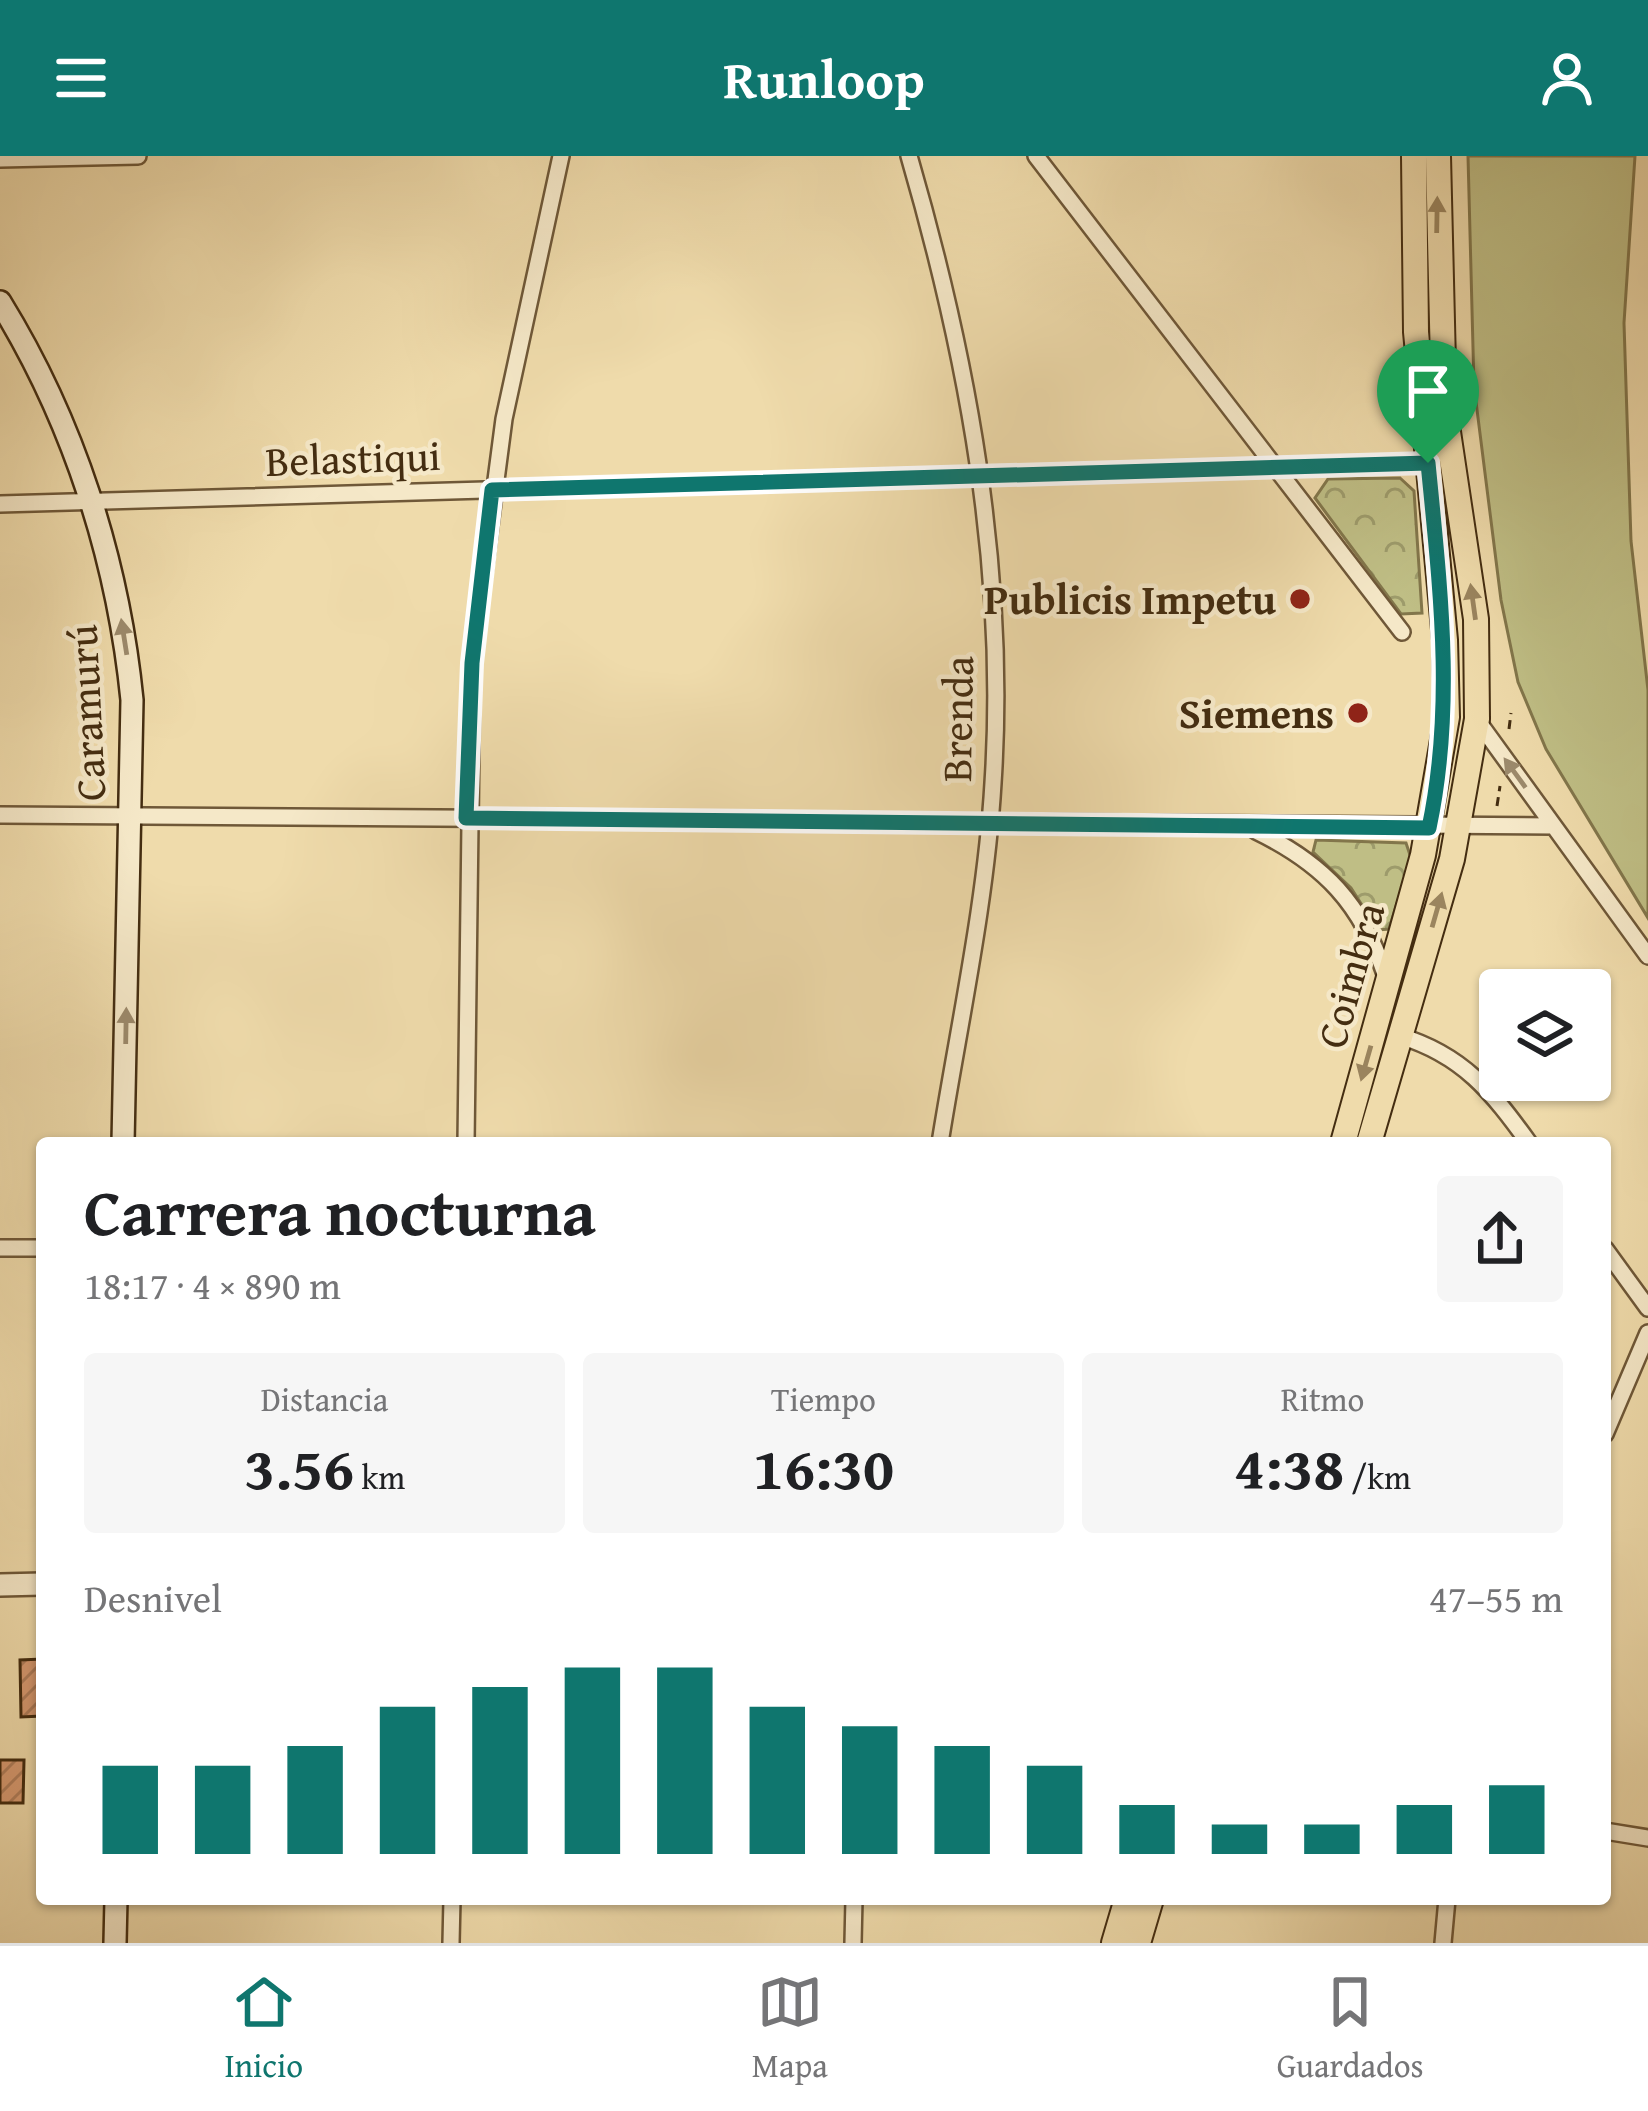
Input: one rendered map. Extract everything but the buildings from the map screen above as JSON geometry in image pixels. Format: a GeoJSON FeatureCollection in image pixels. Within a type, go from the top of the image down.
{"type":"FeatureCollection","features":[{"type":"Feature","properties":{"kind":"main road","name":"Coimbra"},"geometry":{"type":"LineString","coordinates":[[1345,1137],[1429,828],[1447,717],[1445,640],[1416,332],[1414,156]]}},
{"type":"Feature","properties":{"kind":"main road","name":"Coimbra"},"geometry":{"type":"LineString","coordinates":[[1371,1137],[1458,829],[1477,719],[1476,620],[1443,385],[1438,156]]}},
{"type":"Feature","properties":{"kind":"main road","name":"Caramurú"},"geometry":{"type":"LineString","coordinates":[[0,302],[58,410],[117,592],[128,654],[131,815],[123,1137]]}},
{"type":"Feature","properties":{"kind":"main road"},"geometry":{"type":"LineString","coordinates":[[0,1585],[36,1584]]}},
{"type":"Feature","properties":{"kind":"main road"},"geometry":{"type":"LineString","coordinates":[[115,1943],[116,1905]]}},
{"type":"Feature","properties":{"kind":"main road"},"geometry":{"type":"LineString","coordinates":[[1114,1943],[1125,1905]]}},
{"type":"Feature","properties":{"kind":"main road"},"geometry":{"type":"LineString","coordinates":[[1138,1943],[1149,1905]]}},
{"type":"Feature","properties":{"kind":"street"},"geometry":{"type":"LineString","coordinates":[[0,159],[138,156]]}},
{"type":"Feature","properties":{"kind":"street"},"geometry":{"type":"LineString","coordinates":[[466,1137],[466,818],[472,663],[492,490],[530,280],[561,156]]}},
{"type":"Feature","properties":{"kind":"street","name":"Brenda"},"geometry":{"type":"LineString","coordinates":[[909,156],[944,276],[981,480],[995,650],[989,823],[941,1137]]}},
{"type":"Feature","properties":{"kind":"street"},"geometry":{"type":"LineString","coordinates":[[1036,156],[1402,632]]}},
{"type":"Feature","properties":{"kind":"street","name":"Belastiqui"},"geometry":{"type":"LineString","coordinates":[[0,505],[981,480],[1428,463]]}},
{"type":"Feature","properties":{"kind":"street"},"geometry":{"type":"LineString","coordinates":[[1477,719],[1648,956]]}},
{"type":"Feature","properties":{"kind":"street"},"geometry":{"type":"LineString","coordinates":[[0,815],[1458,829],[1554,826]]}},
{"type":"Feature","properties":{"kind":"street"},"geometry":{"type":"LineString","coordinates":[[1248,826],[1300,852],[1335,881],[1374,941],[1388,984]]}},
{"type":"Feature","properties":{"kind":"street"},"geometry":{"type":"LineString","coordinates":[[1400,1036],[1430,1045],[1472,1070],[1523,1137]]}},
{"type":"Feature","properties":{"kind":"street"},"geometry":{"type":"LineString","coordinates":[[0,1248],[36,1248]]}},
{"type":"Feature","properties":{"kind":"street"},"geometry":{"type":"LineString","coordinates":[[1611,1257],[1648,1308]]}},
{"type":"Feature","properties":{"kind":"street"},"geometry":{"type":"LineString","coordinates":[[1611,1420],[1648,1333]]}},
{"type":"Feature","properties":{"kind":"street"},"geometry":{"type":"LineString","coordinates":[[1611,1832],[1648,1838]]}},
{"type":"Feature","properties":{"kind":"street"},"geometry":{"type":"LineString","coordinates":[[452,1905],[452,1943]]}},
{"type":"Feature","properties":{"kind":"street"},"geometry":{"type":"LineString","coordinates":[[853,1943],[854,1905]]}},
{"type":"Feature","properties":{"kind":"street"},"geometry":{"type":"LineString","coordinates":[[1443,1943],[1446,1905]]}},
{"type":"Feature","properties":{"kind":"green space"},"geometry":{"type":"Polygon","coordinates":[[[1468,156],[1635,156],[1624,323],[1631,541],[1648,690],[1648,918],[1546,749],[1518,682],[1501,600],[1474,386],[1468,156]]]}},
{"type":"Feature","properties":{"kind":"green space"},"geometry":{"type":"Polygon","coordinates":[[[1400,478],[1414,491],[1422,613],[1401,614],[1315,498],[1328,479],[1400,478]]]}},
{"type":"Feature","properties":{"kind":"green space"},"geometry":{"type":"Polygon","coordinates":[[[1316,840],[1406,843],[1411,858],[1389,929],[1378,930],[1351,888],[1313,852],[1316,840]]]}},
{"type":"Feature","properties":{"kind":"place","name":"Publicis Impetu"},"geometry":{"type":"Point","coordinates":[1300,599]}},
{"type":"Feature","properties":{"kind":"place","name":"Siemens"},"geometry":{"type":"Point","coordinates":[1358,713]}},
{"type":"Feature","properties":{"kind":"route"},"geometry":{"type":"LineString","coordinates":[[1428,463],[1447,682],[1441,769],[1429,828],[466,818],[472,663],[492,490],[981,480],[1428,463]]}}]}
